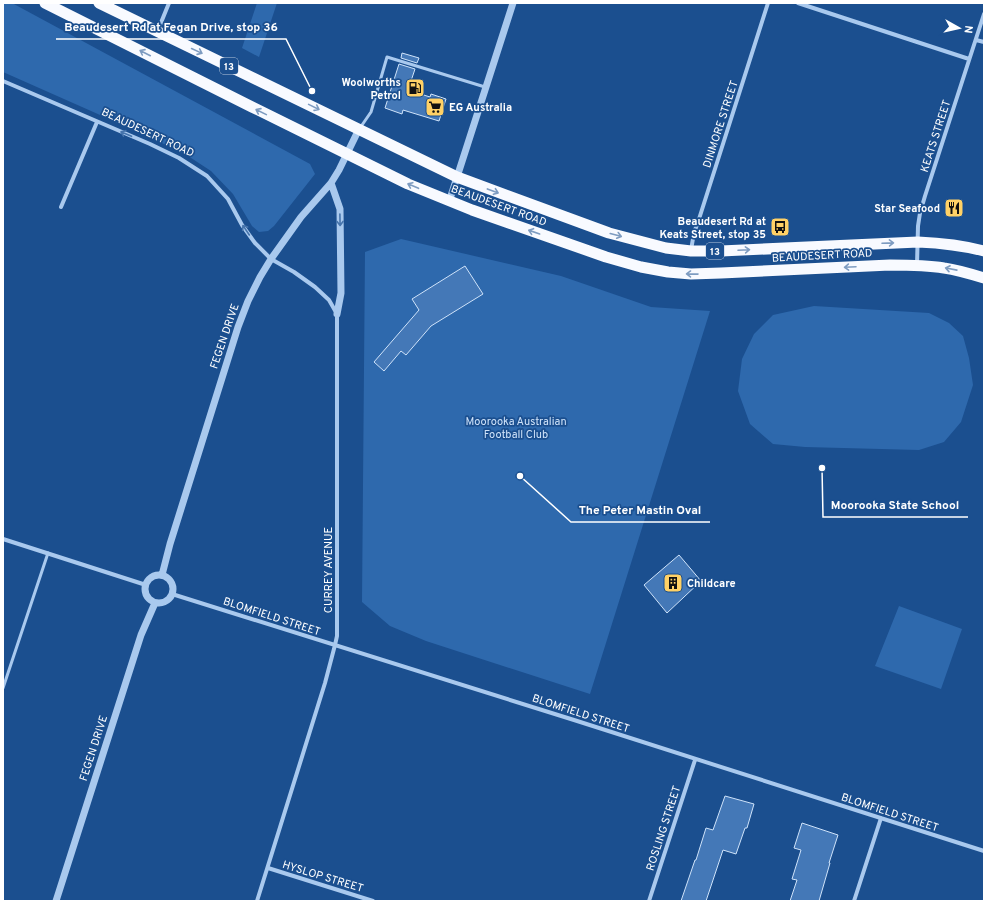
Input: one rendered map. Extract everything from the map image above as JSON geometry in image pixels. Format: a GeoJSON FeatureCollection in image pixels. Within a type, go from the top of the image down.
{"type":"FeatureCollection","features":[{"type":"Feature","properties":{"kind":"highway","name":"BEAUDESERT ROAD"},"geometry":{"type":"LineString","coordinates":[[45,3],[408,184],[449,202],[606,257],[641,267],[668,272],[691,274],[917,265],[943,267],[984,278]]}},
{"type":"Feature","properties":{"kind":"highway","name":"BEAUDESERT ROAD"},"geometry":{"type":"LineString","coordinates":[[99,3],[457,177],[609,233],[666,248],[691,251],[918,242],[964,246],[984,251]]}},
{"type":"Feature","properties":{"kind":"street"},"geometry":{"type":"LineString","coordinates":[[157,32],[169,3]]}},
{"type":"Feature","properties":{"kind":"street"},"geometry":{"type":"LineString","coordinates":[[449,202],[513,3]]}},
{"type":"Feature","properties":{"kind":"street","name":"DINMORE STREET"},"geometry":{"type":"LineString","coordinates":[[691,251],[694,233],[768,3]]}},
{"type":"Feature","properties":{"kind":"street"},"geometry":{"type":"LineString","coordinates":[[798,3],[969,59]]}},
{"type":"Feature","properties":{"kind":"street","name":"KEATS STREET"},"geometry":{"type":"LineString","coordinates":[[917,265],[919,220],[925,196],[984,14]]}},
{"type":"Feature","properties":{"kind":"street"},"geometry":{"type":"LineString","coordinates":[[976,40],[984,42]]}},
{"type":"Feature","properties":{"kind":"street","name":"BEAUDESERT ROAD"},"geometry":{"type":"LineString","coordinates":[[3,81],[150,144],[179,158],[207,176],[228,199],[242,225],[255,243],[271,259]]}},
{"type":"Feature","properties":{"kind":"street"},"geometry":{"type":"LineString","coordinates":[[61,207],[97,122]]}},
{"type":"Feature","properties":{"kind":"street","name":"FEGEN DRIVE"},"geometry":{"type":"LineString","coordinates":[[162,575],[170,544],[238,326],[248,301],[271,259],[301,217],[331,183],[359,129]]}},
{"type":"Feature","properties":{"kind":"street"},"geometry":{"type":"LineString","coordinates":[[331,183],[340,209],[341,294],[336,314]]}},
{"type":"Feature","properties":{"kind":"street"},"geometry":{"type":"LineString","coordinates":[[271,259],[294,272],[314,287],[329,300],[336,314]]}},
{"type":"Feature","properties":{"kind":"street","name":"CURREY AVENUE"},"geometry":{"type":"LineString","coordinates":[[257,901],[325,683],[337,636],[336,314]]}},
{"type":"Feature","properties":{"kind":"street"},"geometry":{"type":"LineString","coordinates":[[3,539],[146,585]]}},
{"type":"Feature","properties":{"kind":"street"},"geometry":{"type":"LineString","coordinates":[[162,575],[167,577],[172,583],[172,594],[165,602],[155,603],[146,596],[146,585],[152,577],[162,575]]}},
{"type":"Feature","properties":{"kind":"street","name":"BLOMFIELD STREET"},"geometry":{"type":"LineString","coordinates":[[172,594],[984,851]]}},
{"type":"Feature","properties":{"kind":"street","name":"FEGEN DRIVE"},"geometry":{"type":"LineString","coordinates":[[56,901],[141,635],[155,603]]}},
{"type":"Feature","properties":{"kind":"street","name":"ROSLING STREET"},"geometry":{"type":"LineString","coordinates":[[649,901],[695,760]]}},
{"type":"Feature","properties":{"kind":"street"},"geometry":{"type":"LineString","coordinates":[[854,901],[881,818]]}},
{"type":"Feature","properties":{"kind":"street","name":"HYSLOP STREET"},"geometry":{"type":"LineString","coordinates":[[268,868],[373,901]]}},
{"type":"Feature","properties":{"kind":"lane"},"geometry":{"type":"LineString","coordinates":[[359,129],[371,112],[387,57],[485,88]]}},
{"type":"Feature","properties":{"kind":"lane"},"geometry":{"type":"LineString","coordinates":[[3,688],[48,553]]}},
{"type":"Feature","properties":{"kind":"green space"},"geometry":{"type":"Polygon","coordinates":[[[3,3],[12,3],[310,164],[315,174],[274,226],[268,231],[259,232],[252,226],[233,194],[211,171],[185,154],[3,72],[3,3]]]}},
{"type":"Feature","properties":{"kind":"green space"},"geometry":{"type":"Polygon","coordinates":[[[257,3],[277,3],[259,57],[242,48],[257,3]]]}},
{"type":"Feature","properties":{"kind":"green space","name":"Moorooka Australian Football Club"},"geometry":{"type":"Polygon","coordinates":[[[401,239],[561,276],[651,307],[710,311],[590,694],[426,641],[390,626],[362,602],[365,252],[401,239]]]}},
{"type":"Feature","properties":{"kind":"green space"},"geometry":{"type":"Polygon","coordinates":[[[814,306],[929,313],[949,323],[963,336],[969,358],[973,385],[961,422],[944,442],[919,450],[805,447],[773,444],[750,424],[738,391],[742,359],[754,334],[773,315],[814,306]]]}},
{"type":"Feature","properties":{"kind":"green space"},"geometry":{"type":"Polygon","coordinates":[[[899,606],[962,629],[941,689],[875,666],[899,606]]]}},
{"type":"Feature","properties":{"kind":"building"},"geometry":{"type":"Polygon","coordinates":[[[402,53],[419,58],[417,63],[401,58],[402,53]]]}},
{"type":"Feature","properties":{"kind":"building"},"geometry":{"type":"Polygon","coordinates":[[[399,64],[415,69],[408,90],[430,97],[431,94],[446,99],[439,121],[403,110],[402,114],[385,108],[399,64]]]}},
{"type":"Feature","properties":{"kind":"building"},"geometry":{"type":"Polygon","coordinates":[[[465,266],[483,294],[431,326],[406,355],[401,351],[384,371],[374,362],[419,310],[412,299],[465,266]]]}},
{"type":"Feature","properties":{"kind":"building","name":"Childcare"},"geometry":{"type":"Polygon","coordinates":[[[679,555],[701,581],[667,613],[644,585],[679,555]]]}},
{"type":"Feature","properties":{"kind":"building"},"geometry":{"type":"Polygon","coordinates":[[[725,796],[754,804],[747,828],[745,828],[736,854],[723,850],[706,901],[681,901],[706,828],[713,830],[725,796]]]}},
{"type":"Feature","properties":{"kind":"building"},"geometry":{"type":"Polygon","coordinates":[[[802,823],[838,835],[819,901],[790,901],[797,880],[792,879],[801,850],[794,848],[802,823]]]}},
{"type":"Feature","properties":{"kind":"place","name":"Woolworths Petrol"},"geometry":{"type":"Point","coordinates":[415,88]}},
{"type":"Feature","properties":{"kind":"place","name":"Beaudesert Rd at Fegan Drive, stop 36"},"geometry":{"type":"Point","coordinates":[312,91]}},
{"type":"Feature","properties":{"kind":"place","name":"EG Australia"},"geometry":{"type":"Point","coordinates":[435,107]}},
{"type":"Feature","properties":{"kind":"place","name":"Star Seafood"},"geometry":{"type":"Point","coordinates":[954,208]}},
{"type":"Feature","properties":{"kind":"place","name":"Beaudesert Rd at Keats Street, stop 35"},"geometry":{"type":"Point","coordinates":[780,227]}},
{"type":"Feature","properties":{"kind":"place","name":"Moorooka State School"},"geometry":{"type":"Point","coordinates":[822,468]}},
{"type":"Feature","properties":{"kind":"place","name":"The Peter Mastin Oval"},"geometry":{"type":"Point","coordinates":[520,476]}},
{"type":"Feature","properties":{"kind":"place","name":"Childcare"},"geometry":{"type":"Point","coordinates":[673,583]}}]}
